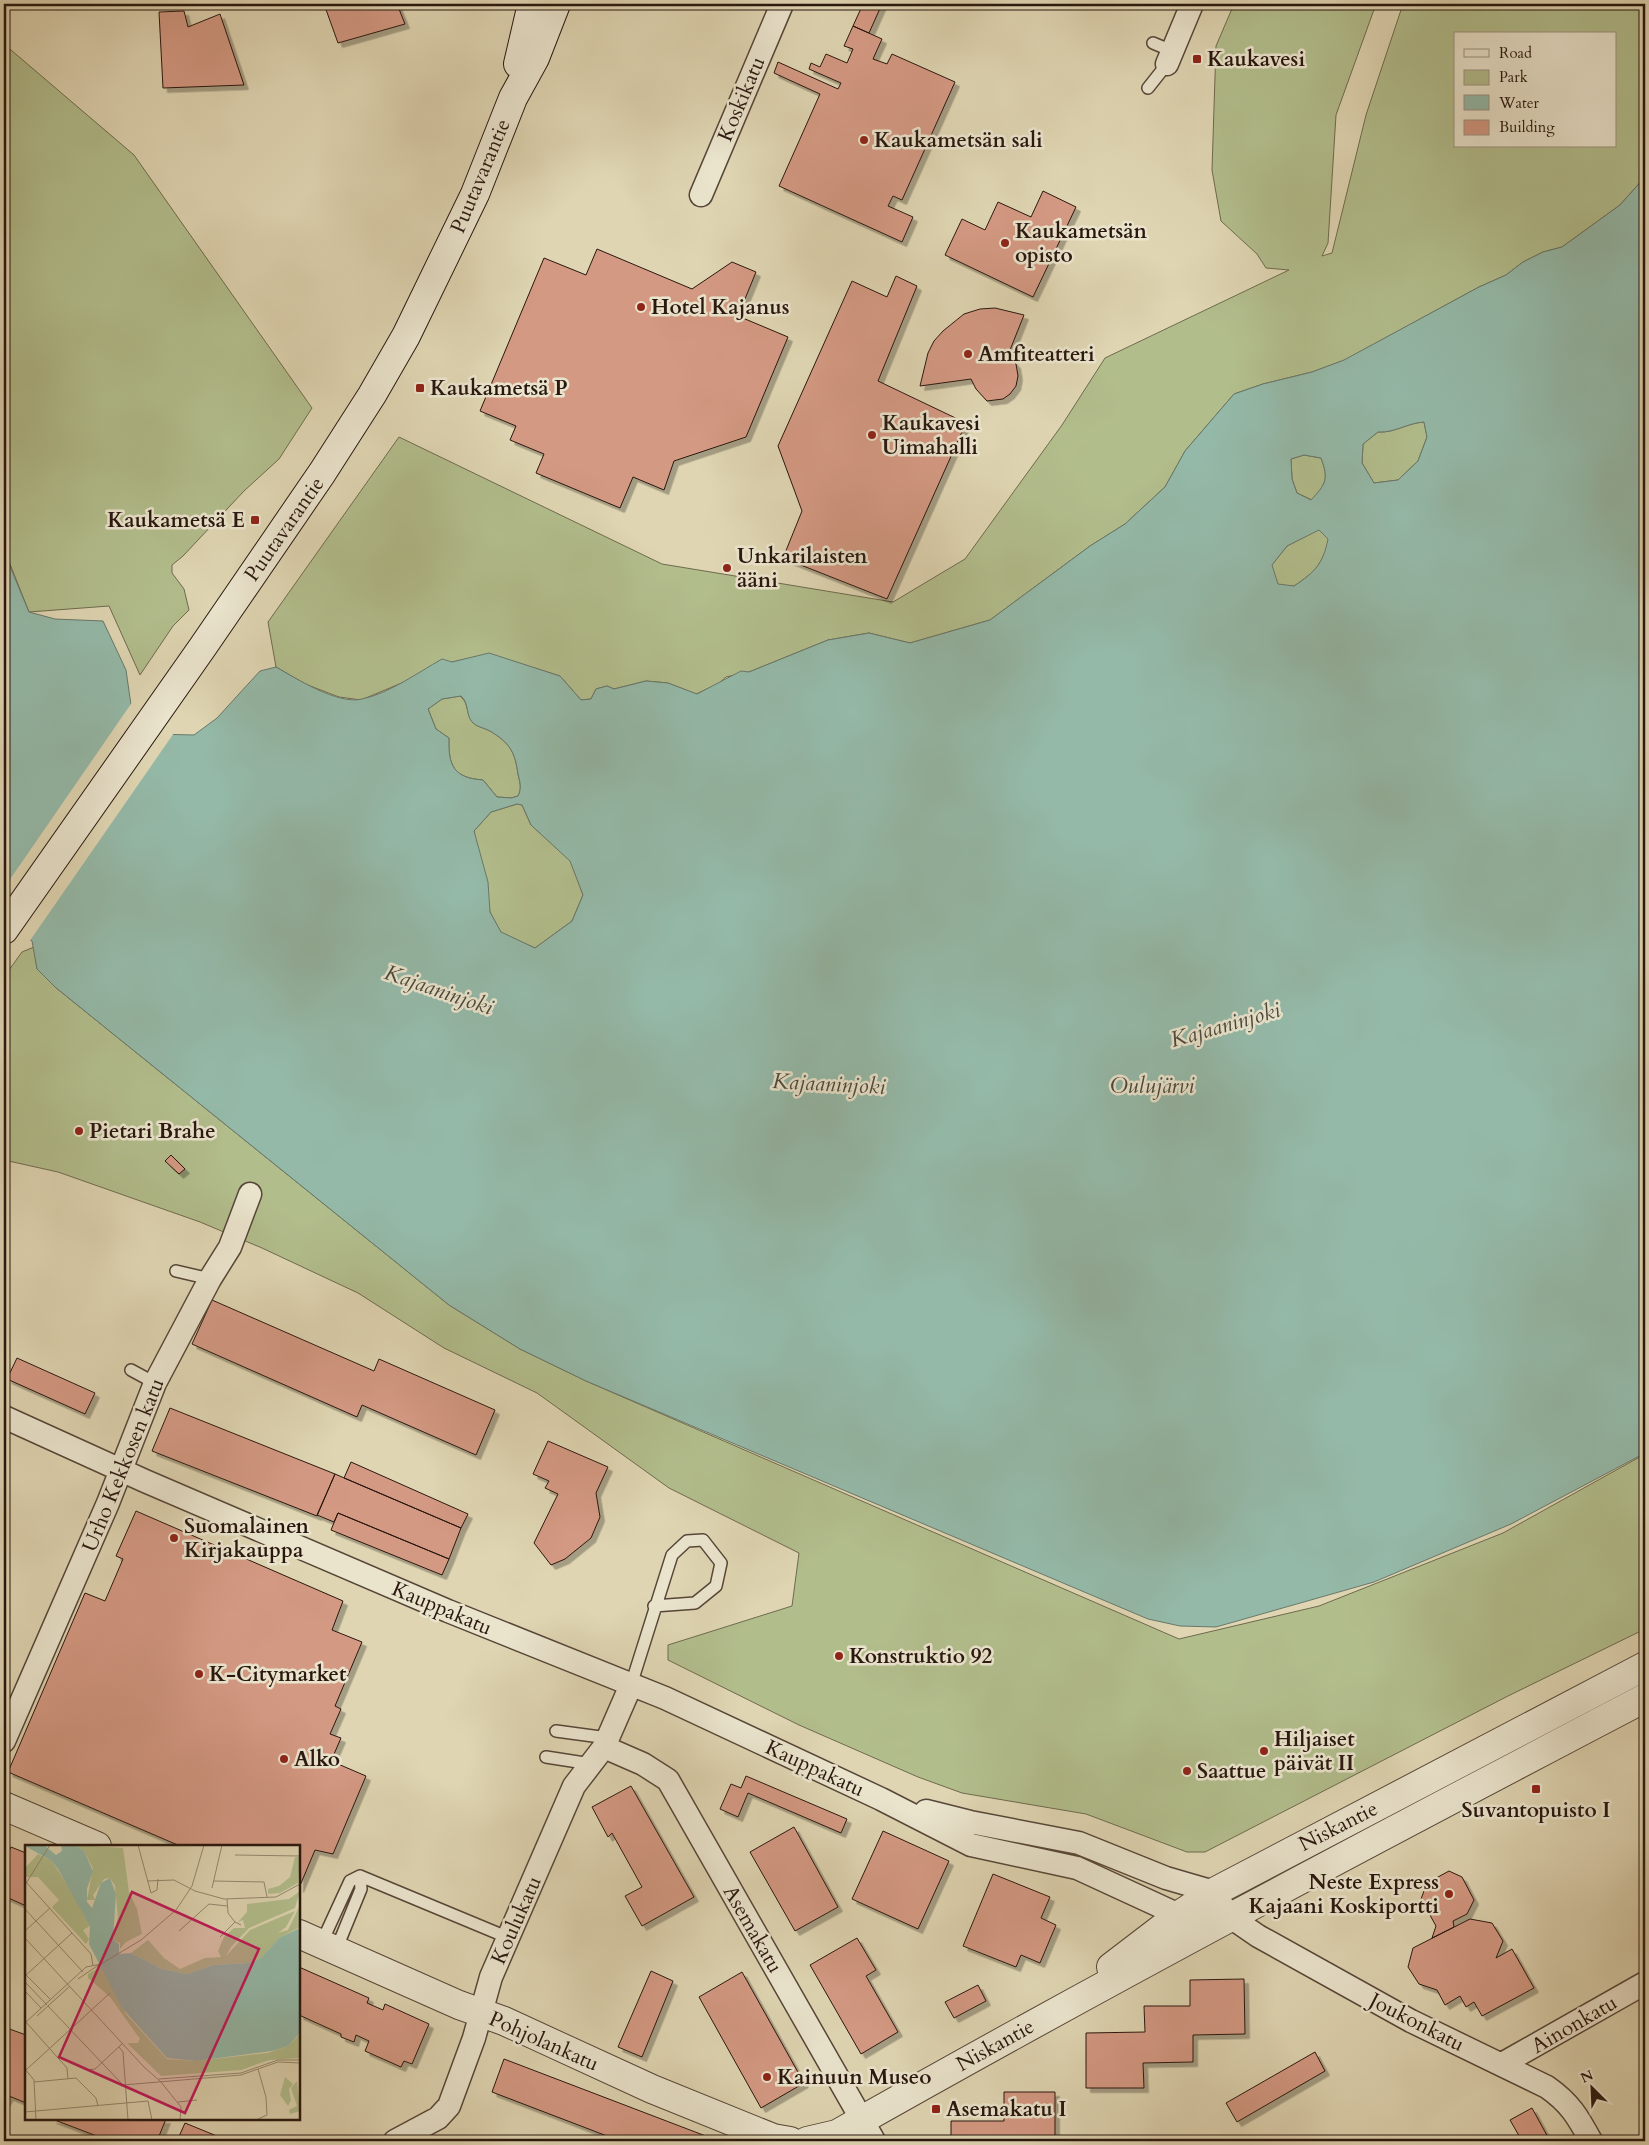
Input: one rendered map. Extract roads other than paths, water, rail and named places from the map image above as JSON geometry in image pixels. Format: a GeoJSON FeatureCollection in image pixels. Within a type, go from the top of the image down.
{"type":"FeatureCollection","features":[{"type":"Feature","properties":{"kind":"street","name":"Puutavarantie"},"geometry":{"type":"LineString","coordinates":[[513,98],[520,52],[532,4]]}},
{"type":"Feature","properties":{"kind":"street","name":"Puutavarantie"},"geometry":{"type":"LineString","coordinates":[[5,929],[202,648],[327,465],[406,336],[475,194],[513,98],[535,58],[556,4]]}},
{"type":"Feature","properties":{"kind":"street","name":"Koskikatu"},"geometry":{"type":"LineString","coordinates":[[701,195],[782,4]]}},
{"type":"Feature","properties":{"kind":"street"},"geometry":{"type":"LineString","coordinates":[[1164,53],[1192,4]]}},
{"type":"Feature","properties":{"kind":"street","name":"Urho Kekkosen katu"},"geometry":{"type":"LineString","coordinates":[[4,1741],[108,1503],[155,1383],[210,1279],[230,1247],[250,1194]]}},
{"type":"Feature","properties":{"kind":"street","name":"Kauppakatu"},"geometry":{"type":"LineString","coordinates":[[4,1417],[120,1470],[448,1611],[665,1698],[881,1799],[971,1845],[1077,1868],[1179,1915],[1229,1916]]}},
{"type":"Feature","properties":{"kind":"street","name":"Niskantie"},"geometry":{"type":"LineString","coordinates":[[869,2130],[1048,2015],[1179,1915],[1214,1892],[1645,1666]]}},
{"type":"Feature","properties":{"kind":"street","name":"Koulukatu"},"geometry":{"type":"LineString","coordinates":[[395,2141],[438,2118],[449,2106],[481,2013],[491,1976],[574,1786],[601,1750],[631,1685]]}},
{"type":"Feature","properties":{"kind":"street","name":"Niskantie"},"geometry":{"type":"LineString","coordinates":[[1048,2015],[1158,1957],[1229,1916],[1645,1698]]}},
{"type":"Feature","properties":{"kind":"street","name":"Asemakatu"},"geometry":{"type":"LineString","coordinates":[[601,1750],[642,1764],[668,1780],[869,2130]]}},
{"type":"Feature","properties":{"kind":"street","name":"Kauppakatu"},"geometry":{"type":"LineString","coordinates":[[881,1799],[970,1822],[1079,1843],[1166,1878],[1214,1892]]}},
{"type":"Feature","properties":{"kind":"street"},"geometry":{"type":"LineString","coordinates":[[4,1806],[95,1845]]}},
{"type":"Feature","properties":{"kind":"street"},"geometry":{"type":"LineString","coordinates":[[1214,1892],[1229,1916]]}},
{"type":"Feature","properties":{"kind":"street","name":"Joukonkatu"},"geometry":{"type":"LineString","coordinates":[[1229,1916],[1258,1936],[1352,1990],[1548,2087],[1565,2100],[1577,2116],[1591,2141]]}},
{"type":"Feature","properties":{"kind":"street","name":"Pohjolankatu"},"geometry":{"type":"LineString","coordinates":[[318,1943],[481,2013],[504,2021],[652,2089],[773,2138],[790,2141]]}},
{"type":"Feature","properties":{"kind":"street","name":"Ainonkatu"},"geometry":{"type":"LineString","coordinates":[[1502,2064],[1645,1983]]}},
{"type":"Feature","properties":{"kind":"street"},"geometry":{"type":"LineString","coordinates":[[807,2141],[837,2134],[869,2130]]}},
{"type":"Feature","properties":{"kind":"lane"},"geometry":{"type":"LineString","coordinates":[[1148,88],[1164,53]]}},
{"type":"Feature","properties":{"kind":"lane"},"geometry":{"type":"LineString","coordinates":[[176,1271],[210,1279]]}},
{"type":"Feature","properties":{"kind":"lane"},"geometry":{"type":"LineString","coordinates":[[131,1370],[155,1383]]}},
{"type":"Feature","properties":{"kind":"lane"},"geometry":{"type":"LineString","coordinates":[[631,1685],[654,1606],[672,1555],[687,1541],[703,1540],[721,1563],[716,1586],[695,1603],[654,1606]]}},
{"type":"Feature","properties":{"kind":"lane"},"geometry":{"type":"LineString","coordinates":[[556,1731],[601,1750]]}},
{"type":"Feature","properties":{"kind":"lane"},"geometry":{"type":"LineString","coordinates":[[546,1757],[601,1750]]}},
{"type":"Feature","properties":{"kind":"lane"},"geometry":{"type":"LineString","coordinates":[[318,1943],[350,1881],[360,1876],[509,1938]]}},
{"type":"Feature","properties":{"kind":"lane"},"geometry":{"type":"LineString","coordinates":[[318,1943],[361,1888],[360,1876]]}},
{"type":"Feature","properties":{"kind":"water","name":"Oulujärvi"},"geometry":{"type":"Polygon","coordinates":[[[1645,177],[1645,1453],[1511,1524],[1374,1582],[1216,1627],[1180,1626],[1148,1619],[586,1381],[520,1349],[449,1305],[55,987],[37,969],[32,941],[4,924],[4,552],[29,612],[55,619],[103,621],[126,670],[132,712],[152,734],[194,735],[217,718],[260,671],[276,667],[318,690],[352,700],[362,699],[383,692],[442,659],[452,662],[489,653],[560,676],[581,700],[591,699],[596,689],[607,686],[614,689],[646,681],[668,683],[697,694],[741,671],[749,672],[828,640],[869,633],[910,643],[990,620],[1090,546],[1125,524],[1165,487],[1185,451],[1234,394],[1263,384],[1312,372],[1344,360],[1479,287],[1506,275],[1523,262],[1543,252],[1562,247],[1620,205],[1645,177]],[[1424,422],[1390,431],[1378,432],[1363,444],[1362,463],[1374,483],[1398,480],[1418,461],[1427,437],[1424,422]],[[1304,455],[1291,459],[1292,479],[1297,493],[1311,500],[1325,481],[1325,471],[1321,458],[1304,455]],[[1319,530],[1287,546],[1272,565],[1278,584],[1294,586],[1317,567],[1324,555],[1328,539],[1319,530]],[[461,696],[442,699],[428,709],[436,729],[449,738],[452,763],[459,773],[465,777],[483,780],[497,797],[511,798],[518,796],[520,782],[513,754],[507,744],[497,735],[473,723],[469,717],[466,702],[461,696]],[[517,804],[491,812],[474,831],[488,882],[490,912],[501,932],[535,948],[572,921],[583,895],[570,861],[531,825],[522,805],[517,804]]]}},
{"type":"Feature","properties":{"kind":"place","name":"Kaukavesi"},"geometry":{"type":"Point","coordinates":[1197,59]}},
{"type":"Feature","properties":{"kind":"place","name":"Kaukametsän sali"},"geometry":{"type":"Point","coordinates":[864,140]}},
{"type":"Feature","properties":{"kind":"place","name":"Kaukametsän opisto"},"geometry":{"type":"Point","coordinates":[1005,243]}},
{"type":"Feature","properties":{"kind":"place","name":"Hotel Kajanus"},"geometry":{"type":"Point","coordinates":[641,307]}},
{"type":"Feature","properties":{"kind":"place","name":"Amfiteatteri"},"geometry":{"type":"Point","coordinates":[968,354]}},
{"type":"Feature","properties":{"kind":"place","name":"Kaukametsä P"},"geometry":{"type":"Point","coordinates":[420,388]}},
{"type":"Feature","properties":{"kind":"place","name":"Kaukavesi Uimahalli"},"geometry":{"type":"Point","coordinates":[872,435]}},
{"type":"Feature","properties":{"kind":"place","name":"Kaukametsä E"},"geometry":{"type":"Point","coordinates":[255,520]}},
{"type":"Feature","properties":{"kind":"place","name":"Unkarilaisten ääni"},"geometry":{"type":"Point","coordinates":[727,568]}},
{"type":"Feature","properties":{"kind":"place","name":"Pietari Brahe"},"geometry":{"type":"Point","coordinates":[79,1131]}},
{"type":"Feature","properties":{"kind":"place","name":"Suomalainen Kirjakauppa"},"geometry":{"type":"Point","coordinates":[174,1538]}},
{"type":"Feature","properties":{"kind":"place","name":"Konstruktio 92"},"geometry":{"type":"Point","coordinates":[839,1656]}},
{"type":"Feature","properties":{"kind":"place","name":"K-Citymarket"},"geometry":{"type":"Point","coordinates":[199,1674]}},
{"type":"Feature","properties":{"kind":"place","name":"Hiljaiset päivät II"},"geometry":{"type":"Point","coordinates":[1264,1751]}},
{"type":"Feature","properties":{"kind":"place","name":"Alko"},"geometry":{"type":"Point","coordinates":[284,1759]}},
{"type":"Feature","properties":{"kind":"place","name":"Saattue"},"geometry":{"type":"Point","coordinates":[1187,1771]}},
{"type":"Feature","properties":{"kind":"place","name":"Suvantopuisto I"},"geometry":{"type":"Point","coordinates":[1536,1789]}},
{"type":"Feature","properties":{"kind":"place","name":"Neste Express Kajaani Koskiportti"},"geometry":{"type":"Point","coordinates":[1449,1894]}},
{"type":"Feature","properties":{"kind":"place","name":"Kainuun Museo"},"geometry":{"type":"Point","coordinates":[767,2077]}},
{"type":"Feature","properties":{"kind":"place","name":"Asemakatu I"},"geometry":{"type":"Point","coordinates":[936,2109]}},
{"type":"Feature","properties":{"kind":"water label","name":"Kajaaninjoki"},"geometry":{"type":"Point","coordinates":[439,989]}},
{"type":"Feature","properties":{"kind":"water label","name":"Kajaaninjoki"},"geometry":{"type":"Point","coordinates":[1225,1024]}},
{"type":"Feature","properties":{"kind":"water label","name":"Kajaaninjoki"},"geometry":{"type":"Point","coordinates":[829,1083]}}]}
